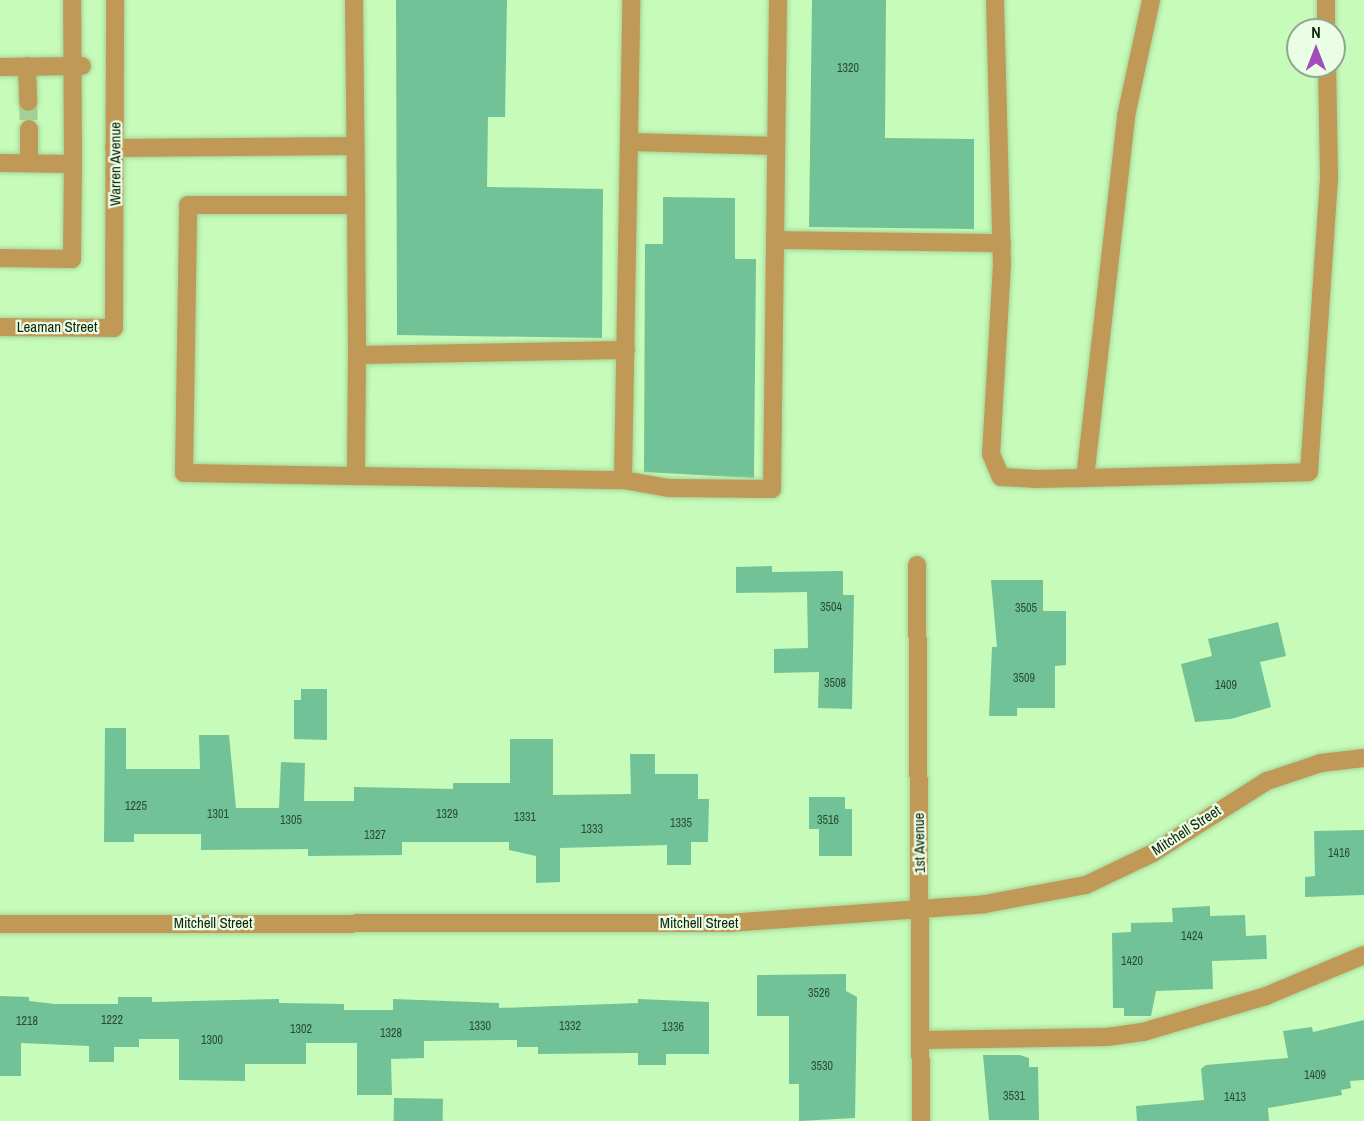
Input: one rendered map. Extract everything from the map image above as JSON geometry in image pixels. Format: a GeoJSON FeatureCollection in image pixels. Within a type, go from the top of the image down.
{"type":"FeatureCollection","features":[{"type":"Feature","properties":{"kind":"street"},"geometry":{"type":"LineString","coordinates":[[0,258],[72,259],[73,164],[78,66],[72,0]]}},
{"type":"Feature","properties":{"kind":"street","name":"Warren Avenue"},"geometry":{"type":"LineString","coordinates":[[114,328],[115,0]]}},
{"type":"Feature","properties":{"kind":"street"},"geometry":{"type":"LineString","coordinates":[[354,0],[356,476]]}},
{"type":"Feature","properties":{"kind":"street"},"geometry":{"type":"LineString","coordinates":[[623,480],[631,142],[631,0]]}},
{"type":"Feature","properties":{"kind":"street"},"geometry":{"type":"LineString","coordinates":[[356,205],[188,205],[184,473],[623,480],[669,488],[772,489],[778,0]]}},
{"type":"Feature","properties":{"kind":"street"},"geometry":{"type":"LineString","coordinates":[[995,0],[1002,243],[991,454],[1001,477],[1085,478],[1309,472],[1329,177],[1327,78]]}},
{"type":"Feature","properties":{"kind":"street"},"geometry":{"type":"LineString","coordinates":[[1085,478],[1126,116],[1151,0]]}},
{"type":"Feature","properties":{"kind":"street"},"geometry":{"type":"LineString","coordinates":[[1326,0],[1326,18]]}},
{"type":"Feature","properties":{"kind":"street"},"geometry":{"type":"LineString","coordinates":[[27,66],[28,102]]}},
{"type":"Feature","properties":{"kind":"street"},"geometry":{"type":"LineString","coordinates":[[0,67],[78,66]]}},
{"type":"Feature","properties":{"kind":"street"},"geometry":{"type":"LineString","coordinates":[[28,129],[29,164]]}},
{"type":"Feature","properties":{"kind":"street"},"geometry":{"type":"LineString","coordinates":[[631,142],[776,146]]}},
{"type":"Feature","properties":{"kind":"street"},"geometry":{"type":"LineString","coordinates":[[114,148],[355,146]]}},
{"type":"Feature","properties":{"kind":"street"},"geometry":{"type":"LineString","coordinates":[[0,163],[73,164]]}},
{"type":"Feature","properties":{"kind":"street"},"geometry":{"type":"LineString","coordinates":[[775,240],[1002,243]]}},
{"type":"Feature","properties":{"kind":"street","name":"Leaman Street"},"geometry":{"type":"LineString","coordinates":[[0,327],[114,328]]}},
{"type":"Feature","properties":{"kind":"street"},"geometry":{"type":"LineString","coordinates":[[357,355],[626,350]]}},
{"type":"Feature","properties":{"kind":"street","name":"1st Avenue"},"geometry":{"type":"LineString","coordinates":[[917,565],[921,1121]]}},
{"type":"Feature","properties":{"kind":"street","name":"Mitchell Street"},"geometry":{"type":"LineString","coordinates":[[0,924],[729,923],[919,910],[1018,900],[1086,885],[1153,853],[1267,781],[1321,763],[1364,758]]}},
{"type":"Feature","properties":{"kind":"street"},"geometry":{"type":"LineString","coordinates":[[921,1040],[1136,1034],[1266,996],[1364,955]]}},
{"type":"Feature","properties":{"kind":"building"},"geometry":{"type":"Polygon","coordinates":[[[396,0],[507,0],[505,117],[488,117],[487,187],[603,189],[602,338],[397,335],[396,0]]]}},
{"type":"Feature","properties":{"kind":"building"},"geometry":{"type":"Polygon","coordinates":[[[812,0],[886,0],[885,138],[974,139],[974,229],[809,227],[812,0]]]}},
{"type":"Feature","properties":{"kind":"building"},"geometry":{"type":"Polygon","coordinates":[[[663,197],[735,198],[735,259],[756,259],[754,478],[644,472],[645,244],[663,244],[663,197]]]}},
{"type":"Feature","properties":{"kind":"building"},"geometry":{"type":"Polygon","coordinates":[[[772,566],[772,572],[843,571],[843,595],[854,595],[852,709],[818,708],[819,672],[774,673],[774,649],[808,648],[807,592],[736,593],[736,567],[772,566]]]}},
{"type":"Feature","properties":{"kind":"building"},"geometry":{"type":"Polygon","coordinates":[[[991,580],[1043,580],[1043,611],[1066,611],[1066,665],[1055,666],[1055,708],[1017,708],[1017,716],[989,716],[992,647],[997,647],[991,580]]]}},
{"type":"Feature","properties":{"kind":"building"},"geometry":{"type":"Polygon","coordinates":[[[1278,622],[1286,656],[1260,662],[1271,707],[1231,719],[1195,722],[1181,664],[1212,656],[1208,639],[1278,622]]]}},
{"type":"Feature","properties":{"kind":"building"},"geometry":{"type":"Polygon","coordinates":[[[301,689],[327,689],[327,740],[294,739],[294,700],[301,700],[301,689]]]}},
{"type":"Feature","properties":{"kind":"building"},"geometry":{"type":"Polygon","coordinates":[[[105,728],[126,728],[126,769],[200,769],[199,735],[229,735],[236,808],[279,808],[281,762],[305,763],[304,801],[354,801],[354,787],[453,789],[453,783],[510,783],[510,739],[553,739],[553,795],[631,794],[630,754],[655,754],[655,774],[698,774],[698,799],[709,799],[708,842],[691,842],[691,865],[667,865],[667,845],[560,848],[560,882],[536,883],[536,856],[509,850],[509,842],[402,842],[402,855],[308,856],[308,849],[201,850],[201,834],[134,834],[134,842],[104,842],[105,728]]]}},
{"type":"Feature","properties":{"kind":"building"},"geometry":{"type":"Polygon","coordinates":[[[809,797],[845,797],[845,809],[852,809],[852,856],[819,856],[819,829],[809,829],[809,797]]]}},
{"type":"Feature","properties":{"kind":"building"},"geometry":{"type":"Polygon","coordinates":[[[1364,830],[1364,895],[1305,897],[1305,877],[1315,876],[1314,831],[1364,830]]]}},
{"type":"Feature","properties":{"kind":"building"},"geometry":{"type":"Polygon","coordinates":[[[1210,906],[1210,916],[1245,915],[1246,936],[1266,935],[1267,959],[1212,961],[1213,989],[1156,991],[1151,1016],[1124,1016],[1124,1008],[1113,1008],[1112,933],[1131,932],[1131,923],[1173,922],[1172,908],[1210,906]]]}},
{"type":"Feature","properties":{"kind":"building"},"geometry":{"type":"Polygon","coordinates":[[[846,974],[846,991],[857,997],[855,1118],[799,1121],[799,1084],[789,1084],[789,1016],[757,1016],[757,975],[846,974]]]}},
{"type":"Feature","properties":{"kind":"building"},"geometry":{"type":"Polygon","coordinates":[[[0,996],[29,997],[29,1001],[55,1004],[118,1004],[118,997],[152,997],[152,1002],[279,999],[279,1003],[344,1004],[344,1010],[393,1010],[393,999],[499,1003],[499,1008],[638,1003],[638,999],[709,1002],[709,1054],[666,1054],[666,1065],[638,1065],[638,1053],[538,1054],[538,1047],[517,1047],[517,1040],[424,1041],[424,1058],[391,1059],[392,1095],[357,1095],[357,1043],[306,1043],[306,1064],[245,1064],[245,1081],[179,1080],[179,1039],[139,1039],[139,1047],[114,1047],[114,1062],[89,1062],[89,1046],[21,1043],[21,1076],[0,1076],[0,996]]]}},
{"type":"Feature","properties":{"kind":"building"},"geometry":{"type":"Polygon","coordinates":[[[1364,1020],[1364,1080],[1350,1081],[1351,1088],[1341,1090],[1342,1095],[1268,1108],[1269,1121],[1137,1121],[1136,1106],[1204,1100],[1201,1069],[1206,1065],[1288,1058],[1283,1031],[1312,1027],[1313,1032],[1364,1020]]]}},
{"type":"Feature","properties":{"kind":"building"},"geometry":{"type":"Polygon","coordinates":[[[983,1055],[1020,1055],[1029,1058],[1029,1067],[1038,1067],[1039,1120],[989,1120],[983,1055]]]}},
{"type":"Feature","properties":{"kind":"building"},"geometry":{"type":"Polygon","coordinates":[[[394,1098],[443,1099],[443,1121],[394,1121],[394,1098]]]}},
{"type":"Feature","properties":{"kind":"tunnel"},"geometry":{"type":"LineString","coordinates":[[28,102],[29,129]]}}]}
